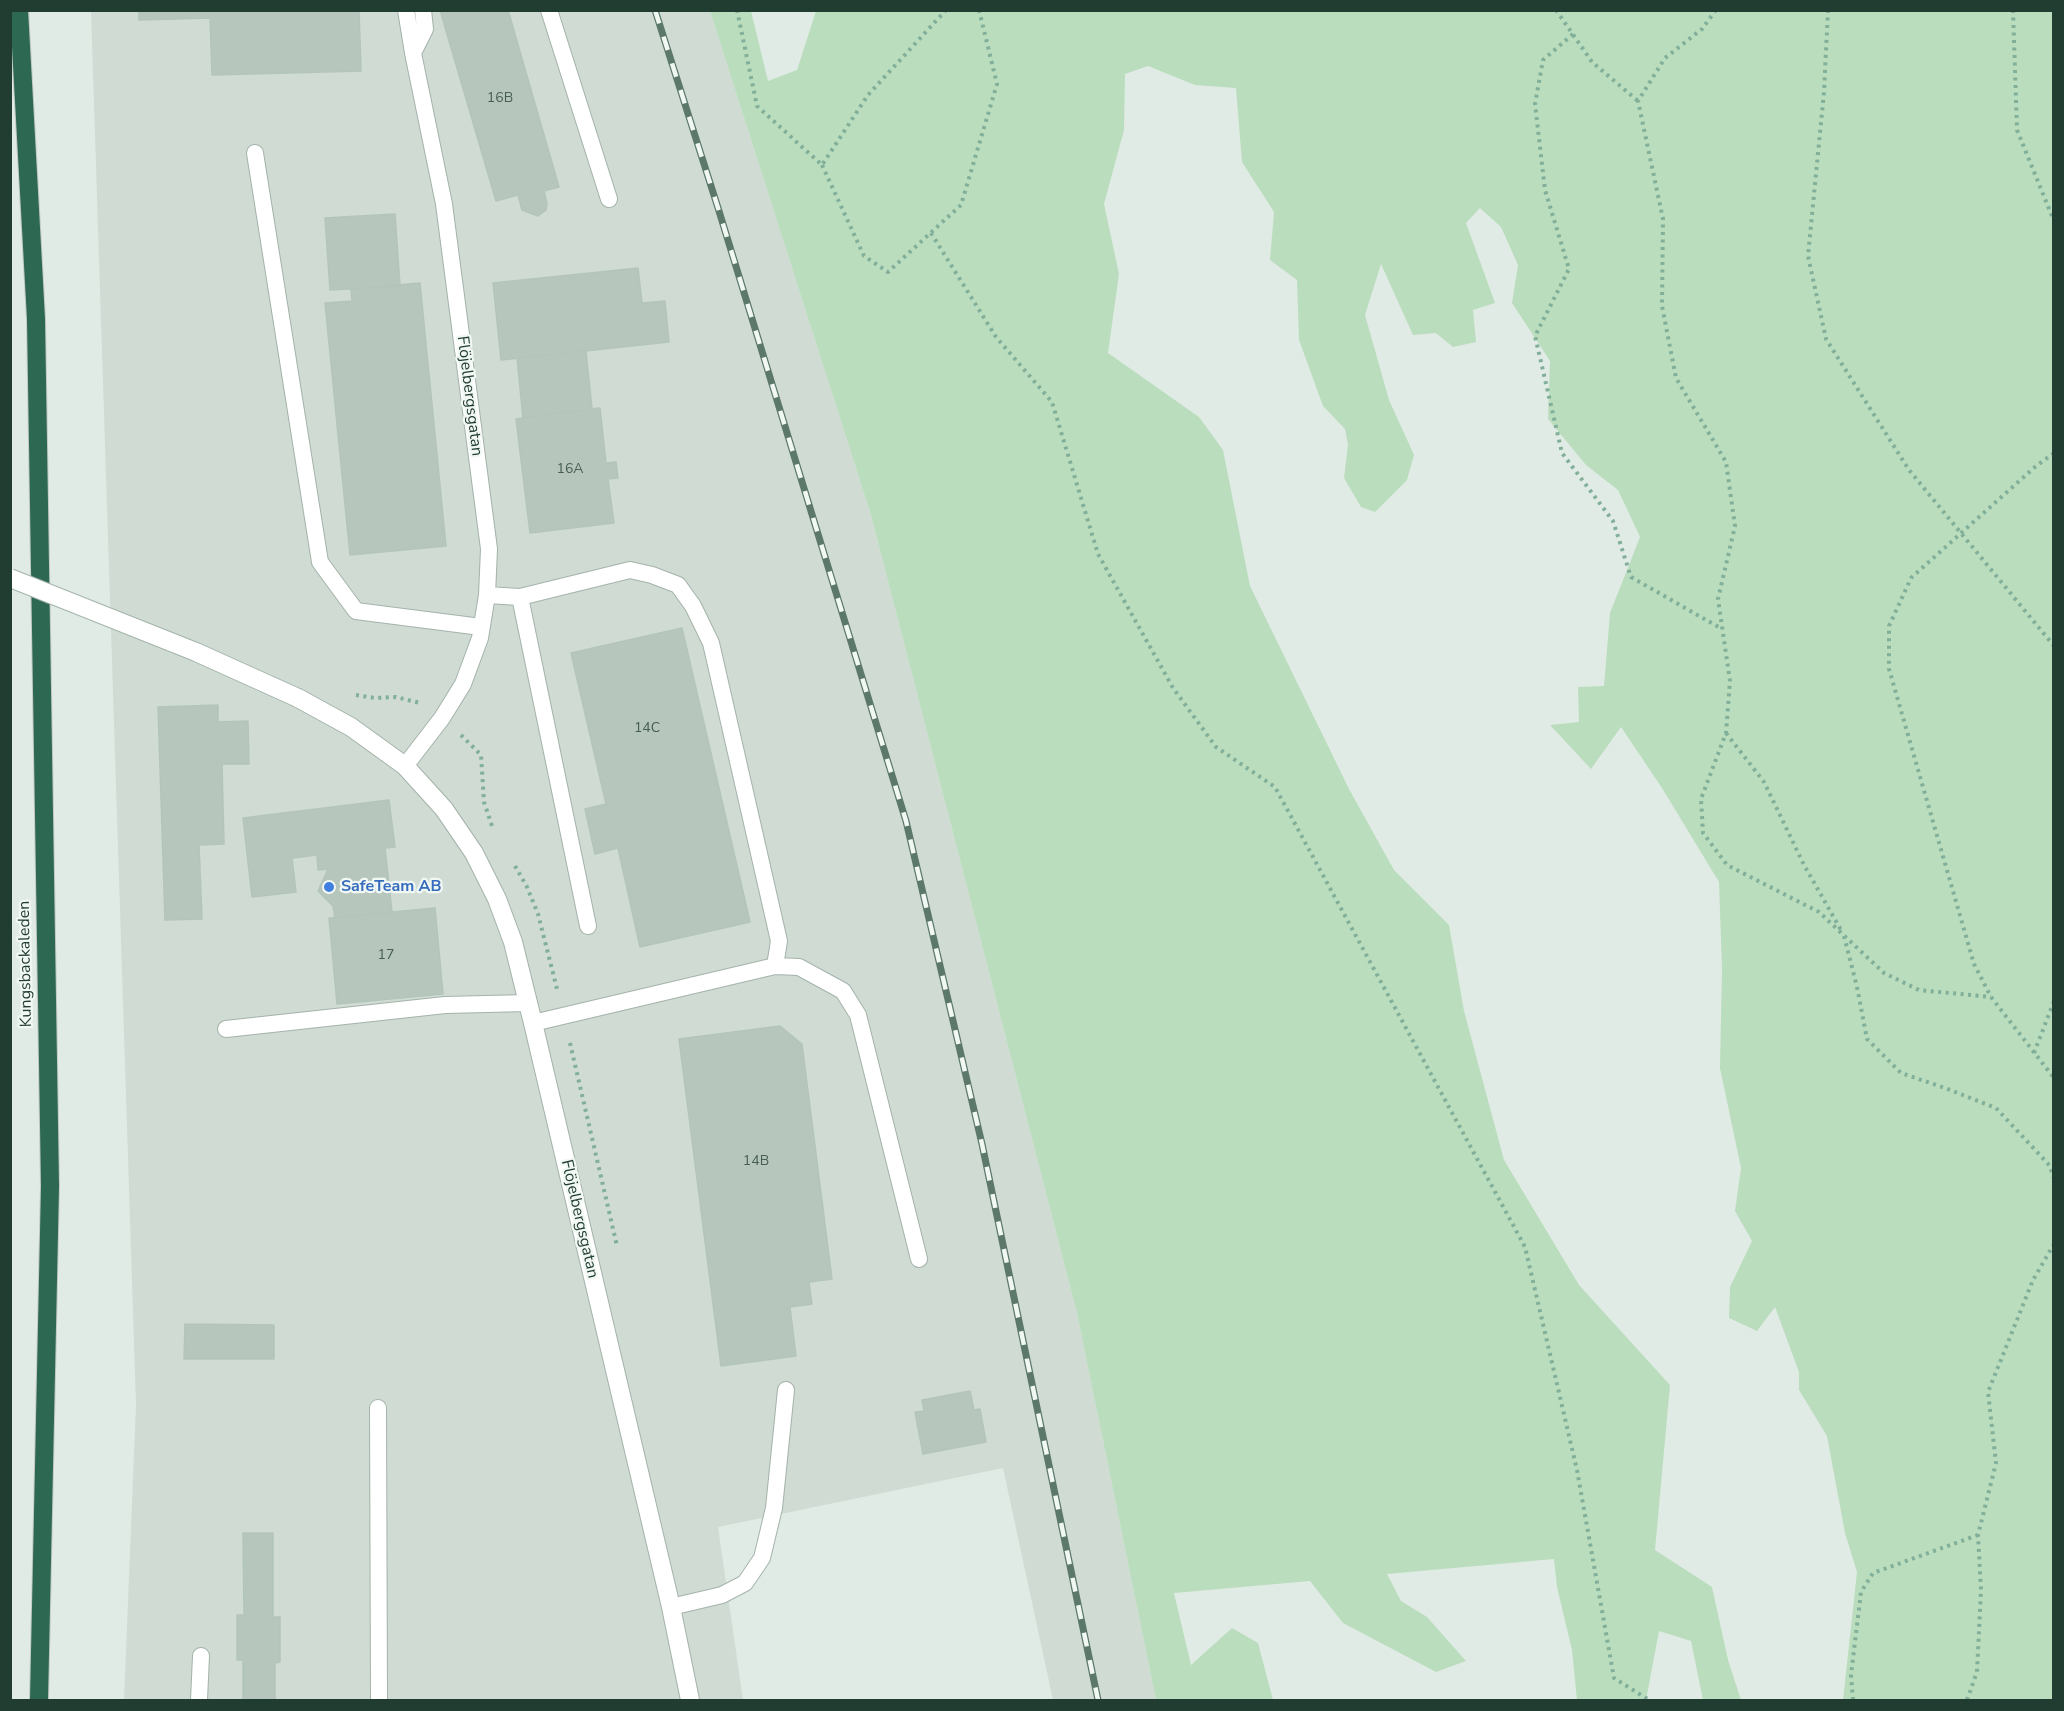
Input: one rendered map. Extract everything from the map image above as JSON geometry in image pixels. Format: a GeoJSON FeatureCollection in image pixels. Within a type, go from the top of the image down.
{"type":"FeatureCollection","features":[{"type":"Feature","properties":{"kind":"highway","name":"Kungsbackaleden"},"geometry":{"type":"LineString","coordinates":[[19,10],[36,319],[50,1186],[39,1701]]}},
{"type":"Feature","properties":{"kind":"street","name":"Flöjelbergsgatan"},"geometry":{"type":"LineString","coordinates":[[10,578],[196,652],[298,698],[351,727],[405,766],[444,809],[474,853],[501,909],[513,942],[671,1607],[690,1701]]}},
{"type":"Feature","properties":{"kind":"lane","name":"Flöjelbergsgatan"},"geometry":{"type":"LineString","coordinates":[[405,766],[442,718],[463,684],[481,627],[487,595],[489,549],[444,204],[406,10]]}},
{"type":"Feature","properties":{"kind":"lane"},"geometry":{"type":"LineString","coordinates":[[413,53],[425,29],[423,10]]}},
{"type":"Feature","properties":{"kind":"lane"},"geometry":{"type":"LineString","coordinates":[[549,10],[609,199]]}},
{"type":"Feature","properties":{"kind":"lane"},"geometry":{"type":"LineString","coordinates":[[255,153],[320,562],[356,611],[481,627]]}},
{"type":"Feature","properties":{"kind":"lane"},"geometry":{"type":"LineString","coordinates":[[487,595],[520,597],[630,570],[678,585],[693,606],[711,643],[779,941],[775,966]]}},
{"type":"Feature","properties":{"kind":"lane"},"geometry":{"type":"LineString","coordinates":[[520,597],[588,926]]}},
{"type":"Feature","properties":{"kind":"lane"},"geometry":{"type":"LineString","coordinates":[[533,1023],[775,966],[799,967],[843,992],[858,1016],[919,1259]]}},
{"type":"Feature","properties":{"kind":"lane"},"geometry":{"type":"LineString","coordinates":[[226,1029],[445,1005],[528,1003]]}},
{"type":"Feature","properties":{"kind":"lane"},"geometry":{"type":"LineString","coordinates":[[671,1607],[722,1595],[745,1584],[762,1558],[774,1508],[786,1390]]}},
{"type":"Feature","properties":{"kind":"lane"},"geometry":{"type":"LineString","coordinates":[[378,1408],[379,1701]]}},
{"type":"Feature","properties":{"kind":"lane"},"geometry":{"type":"LineString","coordinates":[[199,1701],[201,1656]]}},
{"type":"Feature","properties":{"kind":"path"},"geometry":{"type":"LineString","coordinates":[[737,10],[757,106],[822,165],[864,256],[888,272],[961,206],[997,84],[979,10]]}},
{"type":"Feature","properties":{"kind":"path"},"geometry":{"type":"LineString","coordinates":[[822,165],[868,95],[946,10]]}},
{"type":"Feature","properties":{"kind":"path"},"geometry":{"type":"LineString","coordinates":[[1556,10],[1592,62],[1638,101],[1663,219],[1662,306],[1676,378],[1726,462],[1735,526],[1718,599],[1730,681],[1726,733],[1701,800],[1703,833],[1727,865],[1820,912],[1884,973],[1919,990],[1991,997]]}},
{"type":"Feature","properties":{"kind":"path"},"geometry":{"type":"LineString","coordinates":[[1638,101],[1665,58],[1702,29],[1716,10]]}},
{"type":"Feature","properties":{"kind":"path"},"geometry":{"type":"LineString","coordinates":[[1828,10],[1824,92],[1808,256],[1826,339],[1909,470],[2054,646]]}},
{"type":"Feature","properties":{"kind":"path"},"geometry":{"type":"LineString","coordinates":[[2013,10],[2017,130],[2054,221]]}},
{"type":"Feature","properties":{"kind":"path"},"geometry":{"type":"LineString","coordinates":[[1573,34],[1544,60],[1535,105],[1545,190],[1569,269],[1534,336],[1562,453],[1613,521],[1631,577],[1723,629]]}},
{"type":"Feature","properties":{"kind":"path"},"geometry":{"type":"LineString","coordinates":[[931,233],[996,337],[1052,402],[1098,554],[1173,688],[1216,747],[1275,787],[1525,1247],[1577,1470],[1614,1678],[1649,1701]]}},
{"type":"Feature","properties":{"kind":"path"},"geometry":{"type":"LineString","coordinates":[[2054,453],[2036,466],[1911,578],[1889,626],[1889,669],[1974,964],[1991,997],[2054,1078]]}},
{"type":"Feature","properties":{"kind":"path"},"geometry":{"type":"LineString","coordinates":[[1726,733],[1764,782],[1804,865],[1844,935],[1867,1039],[1901,1073],[1996,1108],[2050,1166],[2054,1179]]}},
{"type":"Feature","properties":{"kind":"path"},"geometry":{"type":"LineString","coordinates":[[2034,1053],[2054,1000]]}},
{"type":"Feature","properties":{"kind":"path"},"geometry":{"type":"LineString","coordinates":[[1967,1701],[1977,1672],[1981,1590],[1978,1535],[1996,1463],[1988,1392],[2033,1280],[2054,1245]]}},
{"type":"Feature","properties":{"kind":"path"},"geometry":{"type":"LineString","coordinates":[[1853,1701],[1851,1676],[1861,1592],[1873,1572],[1978,1535]]}},
{"type":"Feature","properties":{"kind":"shaded area"},"geometry":{"type":"Polygon","coordinates":[[[91,11],[710,11],[871,515],[1077,1313],[1156,1700],[1053,1700],[1003,1468],[718,1527],[743,1700],[124,1700],[136,1405],[91,11]]]}},
{"type":"Feature","properties":{"kind":"green space"},"geometry":{"type":"Polygon","coordinates":[[[710,11],[751,11],[768,81],[797,70],[816,11],[2053,11],[2053,1700],[1843,1700],[1857,1572],[1845,1533],[1827,1436],[1799,1390],[1799,1372],[1775,1307],[1757,1331],[1729,1318],[1730,1287],[1752,1241],[1735,1211],[1741,1168],[1720,1068],[1722,969],[1719,882],[1662,788],[1621,727],[1591,769],[1550,725],[1579,722],[1578,687],[1604,686],[1610,613],[1640,537],[1618,490],[1586,465],[1548,419],[1550,361],[1512,303],[1518,265],[1501,227],[1480,208],[1466,223],[1495,303],[1473,310],[1476,342],[1453,347],[1436,333],[1413,335],[1381,264],[1365,315],[1389,400],[1414,455],[1407,480],[1375,512],[1361,507],[1344,478],[1348,445],[1345,429],[1323,406],[1299,340],[1297,280],[1270,260],[1274,212],[1242,162],[1236,88],[1195,85],[1148,66],[1125,74],[1124,130],[1104,204],[1119,274],[1108,353],[1199,417],[1223,450],[1250,586],[1349,789],[1394,870],[1449,925],[1464,1011],[1504,1160],[1579,1285],[1670,1385],[1655,1550],[1712,1587],[1728,1660],[1741,1700],[1703,1700],[1691,1641],[1659,1631],[1646,1700],[1577,1700],[1572,1650],[1557,1587],[1554,1559],[1387,1574],[1401,1601],[1427,1617],[1466,1661],[1436,1672],[1343,1623],[1310,1581],[1174,1593],[1191,1665],[1232,1628],[1258,1643],[1273,1700],[1156,1700],[1077,1313],[871,515],[710,11]]]}},
{"type":"Feature","properties":{"kind":"building"},"geometry":{"type":"Polygon","coordinates":[[[139,10],[359,10],[361,71],[212,75],[210,18],[139,20],[139,10]]]}},
{"type":"Feature","properties":{"kind":"building"},"geometry":{"type":"Polygon","coordinates":[[[440,10],[508,10],[559,187],[544,191],[546,210],[538,216],[522,210],[518,195],[496,201],[440,10]]]}},
{"type":"Feature","properties":{"kind":"building"},"geometry":{"type":"Polygon","coordinates":[[[395,214],[400,286],[330,290],[325,218],[395,214]]]}},
{"type":"Feature","properties":{"kind":"building"},"geometry":{"type":"Polygon","coordinates":[[[638,268],[642,303],[665,301],[669,342],[501,360],[493,283],[638,268]]]}},
{"type":"Feature","properties":{"kind":"building"},"geometry":{"type":"Polygon","coordinates":[[[420,283],[446,546],[350,555],[325,303],[352,301],[351,289],[420,283]]]}},
{"type":"Feature","properties":{"kind":"building"},"geometry":{"type":"Polygon","coordinates":[[[586,351],[592,409],[523,418],[517,358],[586,351]]]}},
{"type":"Feature","properties":{"kind":"building"},"geometry":{"type":"Polygon","coordinates":[[[600,408],[606,463],[616,462],[618,478],[608,479],[614,523],[530,533],[516,419],[600,408]]]}},
{"type":"Feature","properties":{"kind":"building"},"geometry":{"type":"Polygon","coordinates":[[[682,628],[750,922],[640,947],[618,848],[595,854],[585,809],[606,804],[571,653],[682,628]]]}},
{"type":"Feature","properties":{"kind":"building"},"geometry":{"type":"Polygon","coordinates":[[[218,705],[218,722],[248,721],[249,764],[222,764],[224,844],[199,845],[202,919],[165,920],[158,707],[218,705]]]}},
{"type":"Feature","properties":{"kind":"building"},"geometry":{"type":"Polygon","coordinates":[[[389,800],[395,847],[385,848],[392,912],[335,918],[333,906],[318,891],[328,869],[318,870],[317,855],[292,858],[296,892],[252,897],[243,818],[389,800]]]}},
{"type":"Feature","properties":{"kind":"building"},"geometry":{"type":"Polygon","coordinates":[[[435,908],[443,994],[337,1004],[329,918],[435,908]]]}},
{"type":"Feature","properties":{"kind":"building"},"geometry":{"type":"Polygon","coordinates":[[[780,1026],[802,1044],[832,1279],[809,1282],[812,1304],[790,1307],[796,1356],[721,1366],[679,1039],[780,1026]]]}},
{"type":"Feature","properties":{"kind":"building"},"geometry":{"type":"Polygon","coordinates":[[[185,1324],[274,1325],[274,1359],[184,1359],[185,1324]]]}},
{"type":"Feature","properties":{"kind":"building"},"geometry":{"type":"Polygon","coordinates":[[[970,1391],[974,1410],[980,1409],[986,1442],[923,1454],[915,1412],[924,1411],[922,1400],[970,1391]]]}},
{"type":"Feature","properties":{"kind":"building"},"geometry":{"type":"Polygon","coordinates":[[[243,1533],[273,1533],[273,1617],[280,1617],[280,1662],[275,1663],[275,1700],[243,1700],[243,1660],[237,1660],[237,1615],[244,1615],[243,1533]]]}},
{"type":"Feature","properties":{"kind":"railway"},"geometry":{"type":"LineString","coordinates":[[655,10],[906,821],[982,1144],[1098,1700]]}},
{"type":"Feature","properties":{"kind":"place","name":"SafeTeam AB"},"geometry":{"type":"Point","coordinates":[329,887]}}]}
